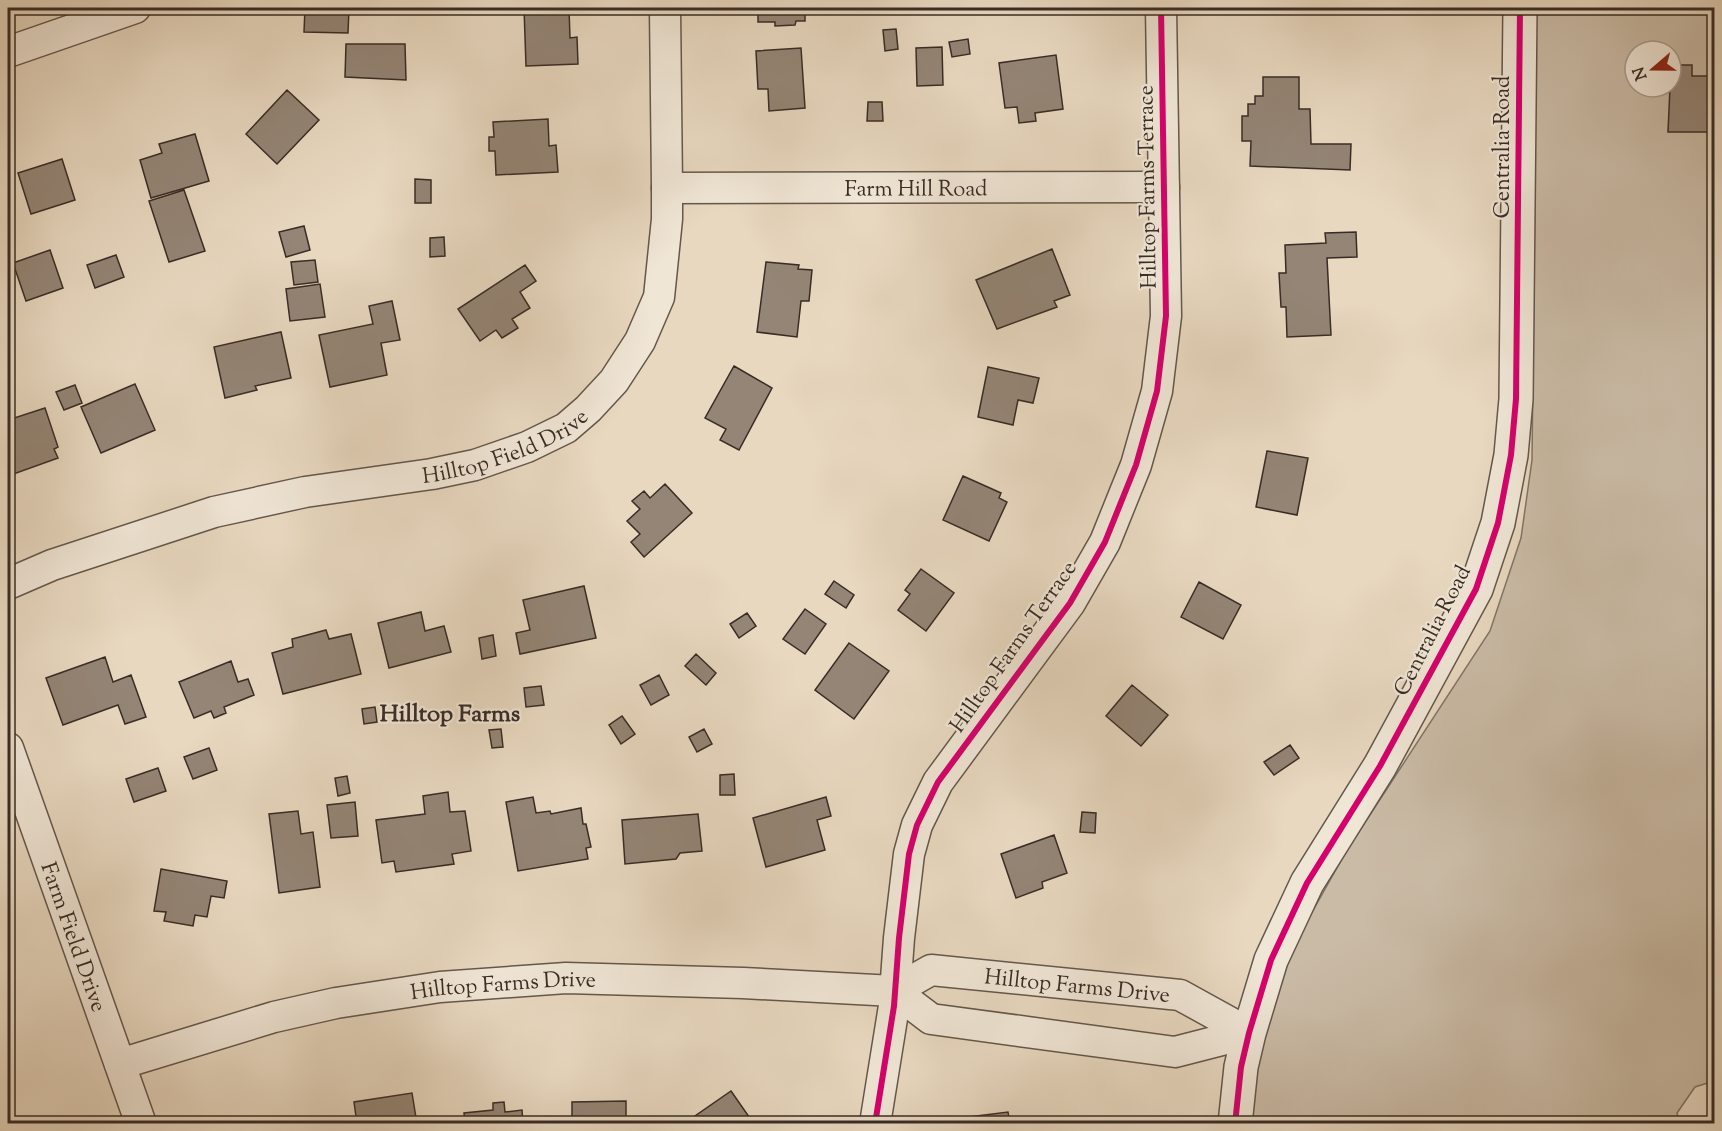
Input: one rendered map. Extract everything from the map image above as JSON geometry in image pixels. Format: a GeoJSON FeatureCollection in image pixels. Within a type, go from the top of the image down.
{"type":"FeatureCollection","features":[{"type":"Feature","properties":{"kind":"street"},"geometry":{"type":"LineString","coordinates":[[8,52],[135,8]]}},
{"type":"Feature","properties":{"kind":"street","name":"Hilltop Field Drive"},"geometry":{"type":"LineString","coordinates":[[8,584],[52,565],[214,512],[305,492],[432,474],[475,465],[527,447],[566,428],[588,409],[614,381],[640,341],[658,297],[667,219],[668,188],[664,8]]}},
{"type":"Feature","properties":{"kind":"street","name":"Hilltop Farms Terrace"},"geometry":{"type":"LineString","coordinates":[[875,1124],[894,991],[909,854],[917,825],[938,782],[1070,603],[1105,542],[1136,465],[1157,391],[1166,316],[1161,8]]}},
{"type":"Feature","properties":{"kind":"street","name":"Centralia Road"},"geometry":{"type":"LineString","coordinates":[[1235,1124],[1241,1067],[1271,960],[1306,883],[1380,766],[1476,589],[1498,523],[1511,455],[1516,399],[1520,8]]}},
{"type":"Feature","properties":{"kind":"street","name":"Farm Hill Road"},"geometry":{"type":"LineString","coordinates":[[668,188],[1164,187]]}},
{"type":"Feature","properties":{"kind":"street","name":"Farm Field Drive"},"geometry":{"type":"LineString","coordinates":[[8,748],[141,1124]]}},
{"type":"Feature","properties":{"kind":"street","name":"Hilltop Farms Drive"},"geometry":{"type":"LineString","coordinates":[[120,1064],[274,1017],[336,1004],[440,987],[566,978],[743,983],[894,991],[931,970],[1179,995],[1249,1033]]}},
{"type":"Feature","properties":{"kind":"street"},"geometry":{"type":"LineString","coordinates":[[894,991],[931,1019],[1175,1052],[1249,1033]]}},
{"type":"Feature","properties":{"kind":"shaded area"},"geometry":{"type":"Polygon","coordinates":[[[1533,8],[1714,8],[1714,1081],[1695,1087],[1677,1113],[1680,1123],[1250,1124],[1255,1064],[1292,948],[1347,850],[1490,631],[1521,538],[1532,460],[1535,187],[1533,8]]]}},
{"type":"Feature","properties":{"kind":"building"},"geometry":{"type":"Polygon","coordinates":[[[305,8],[349,8],[348,33],[304,32],[305,8]]]}},
{"type":"Feature","properties":{"kind":"building"},"geometry":{"type":"Polygon","coordinates":[[[524,8],[569,8],[570,38],[577,37],[578,64],[526,66],[524,8]]]}},
{"type":"Feature","properties":{"kind":"building"},"geometry":{"type":"Polygon","coordinates":[[[758,8],[805,8],[805,21],[796,21],[795,25],[775,26],[775,22],[758,22],[758,8]]]}},
{"type":"Feature","properties":{"kind":"building"},"geometry":{"type":"Polygon","coordinates":[[[896,29],[898,49],[885,51],[883,30],[896,29]]]}},
{"type":"Feature","properties":{"kind":"building"},"geometry":{"type":"Polygon","coordinates":[[[968,39],[970,54],[952,57],[949,42],[968,39]]]}},
{"type":"Feature","properties":{"kind":"building"},"geometry":{"type":"Polygon","coordinates":[[[346,44],[405,44],[406,80],[345,77],[346,44]]]}},
{"type":"Feature","properties":{"kind":"building"},"geometry":{"type":"Polygon","coordinates":[[[942,47],[943,85],[917,86],[916,48],[942,47]]]}},
{"type":"Feature","properties":{"kind":"building"},"geometry":{"type":"Polygon","coordinates":[[[801,48],[805,108],[769,111],[768,89],[758,89],[756,51],[801,48]]]}},
{"type":"Feature","properties":{"kind":"building"},"geometry":{"type":"Polygon","coordinates":[[[1056,55],[1063,109],[1035,113],[1036,121],[1019,123],[1017,107],[1005,108],[999,63],[1056,55]]]}},
{"type":"Feature","properties":{"kind":"building"},"geometry":{"type":"Polygon","coordinates":[[[1683,65],[1692,65],[1692,76],[1713,76],[1712,132],[1668,132],[1669,99],[1683,99],[1683,65]]]}},
{"type":"Feature","properties":{"kind":"building"},"geometry":{"type":"Polygon","coordinates":[[[1263,77],[1299,77],[1299,109],[1310,109],[1311,144],[1351,144],[1350,170],[1250,166],[1251,141],[1242,141],[1242,116],[1248,116],[1248,104],[1255,104],[1255,96],[1263,96],[1263,77]]]}},
{"type":"Feature","properties":{"kind":"building"},"geometry":{"type":"Polygon","coordinates":[[[287,90],[319,120],[277,164],[246,134],[287,90]]]}},
{"type":"Feature","properties":{"kind":"building"},"geometry":{"type":"Polygon","coordinates":[[[868,102],[882,102],[883,121],[867,121],[868,102]]]}},
{"type":"Feature","properties":{"kind":"building"},"geometry":{"type":"Polygon","coordinates":[[[548,119],[549,146],[556,145],[558,172],[496,175],[495,151],[489,151],[489,137],[494,137],[493,122],[548,119]]]}},
{"type":"Feature","properties":{"kind":"building"},"geometry":{"type":"Polygon","coordinates":[[[195,134],[209,181],[151,198],[140,160],[162,153],[159,144],[195,134]]]}},
{"type":"Feature","properties":{"kind":"building"},"geometry":{"type":"Polygon","coordinates":[[[62,159],[75,200],[31,214],[18,173],[62,159]]]}},
{"type":"Feature","properties":{"kind":"building"},"geometry":{"type":"Polygon","coordinates":[[[415,179],[431,180],[431,203],[415,203],[415,179]]]}},
{"type":"Feature","properties":{"kind":"building"},"geometry":{"type":"Polygon","coordinates":[[[184,190],[205,251],[169,262],[149,201],[184,190]]]}},
{"type":"Feature","properties":{"kind":"building"},"geometry":{"type":"Polygon","coordinates":[[[304,226],[310,250],[286,257],[279,232],[304,226]]]}},
{"type":"Feature","properties":{"kind":"building"},"geometry":{"type":"Polygon","coordinates":[[[1356,232],[1357,257],[1327,258],[1331,335],[1287,337],[1286,307],[1281,307],[1279,273],[1286,273],[1285,245],[1326,243],[1325,233],[1356,232]]]}},
{"type":"Feature","properties":{"kind":"building"},"geometry":{"type":"Polygon","coordinates":[[[444,237],[445,256],[430,257],[430,238],[444,237]]]}},
{"type":"Feature","properties":{"kind":"building"},"geometry":{"type":"Polygon","coordinates":[[[1052,249],[1070,295],[1054,301],[1057,307],[997,329],[976,280],[1052,249]]]}},
{"type":"Feature","properties":{"kind":"building"},"geometry":{"type":"Polygon","coordinates":[[[50,250],[63,288],[26,301],[13,263],[50,250]]]}},
{"type":"Feature","properties":{"kind":"building"},"geometry":{"type":"Polygon","coordinates":[[[116,255],[124,277],[95,288],[87,265],[116,255]]]}},
{"type":"Feature","properties":{"kind":"building"},"geometry":{"type":"Polygon","coordinates":[[[315,260],[318,282],[294,285],[291,262],[315,260]]]}},
{"type":"Feature","properties":{"kind":"building"},"geometry":{"type":"Polygon","coordinates":[[[766,262],[799,265],[798,269],[812,270],[809,301],[801,301],[797,337],[757,332],[766,262]]]}},
{"type":"Feature","properties":{"kind":"building"},"geometry":{"type":"Polygon","coordinates":[[[525,265],[536,281],[520,292],[530,308],[512,319],[518,328],[502,338],[496,330],[480,341],[458,309],[525,265]]]}},
{"type":"Feature","properties":{"kind":"building"},"geometry":{"type":"Polygon","coordinates":[[[320,284],[325,317],[290,321],[286,289],[320,284]]]}},
{"type":"Feature","properties":{"kind":"building"},"geometry":{"type":"Polygon","coordinates":[[[392,301],[400,340],[381,343],[387,375],[330,387],[319,335],[373,324],[369,306],[392,301]]]}},
{"type":"Feature","properties":{"kind":"building"},"geometry":{"type":"Polygon","coordinates":[[[281,332],[291,378],[255,386],[257,390],[225,398],[214,347],[281,332]]]}},
{"type":"Feature","properties":{"kind":"building"},"geometry":{"type":"Polygon","coordinates":[[[734,366],[772,388],[739,450],[720,440],[726,429],[705,418],[734,366]]]}},
{"type":"Feature","properties":{"kind":"building"},"geometry":{"type":"Polygon","coordinates":[[[988,367],[1039,378],[1033,403],[1018,400],[1013,425],[978,417],[988,367]]]}},
{"type":"Feature","properties":{"kind":"building"},"geometry":{"type":"Polygon","coordinates":[[[135,384],[155,430],[101,453],[81,407],[135,384]]]}},
{"type":"Feature","properties":{"kind":"building"},"geometry":{"type":"Polygon","coordinates":[[[75,385],[82,403],[64,410],[56,392],[75,385]]]}},
{"type":"Feature","properties":{"kind":"building"},"geometry":{"type":"Polygon","coordinates":[[[45,408],[58,447],[54,449],[58,458],[8,476],[8,420],[45,408]]]}},
{"type":"Feature","properties":{"kind":"building"},"geometry":{"type":"Polygon","coordinates":[[[1267,451],[1308,458],[1297,515],[1256,507],[1267,451]]]}},
{"type":"Feature","properties":{"kind":"building"},"geometry":{"type":"Polygon","coordinates":[[[963,476],[1001,493],[999,498],[1007,502],[989,541],[943,520],[963,476]]]}},
{"type":"Feature","properties":{"kind":"building"},"geometry":{"type":"Polygon","coordinates":[[[665,484],[692,513],[644,557],[631,542],[640,534],[627,521],[640,509],[632,501],[644,491],[650,498],[665,484]]]}},
{"type":"Feature","properties":{"kind":"building"},"geometry":{"type":"Polygon","coordinates":[[[921,569],[954,593],[926,631],[898,610],[910,594],[905,590],[921,569]]]}},
{"type":"Feature","properties":{"kind":"building"},"geometry":{"type":"Polygon","coordinates":[[[834,581],[854,595],[846,608],[825,594],[834,581]]]}},
{"type":"Feature","properties":{"kind":"building"},"geometry":{"type":"Polygon","coordinates":[[[1199,582],[1241,605],[1223,639],[1181,617],[1199,582]]]}},
{"type":"Feature","properties":{"kind":"building"},"geometry":{"type":"Polygon","coordinates":[[[584,586],[596,638],[520,654],[516,633],[530,630],[523,600],[584,586]]]}},
{"type":"Feature","properties":{"kind":"building"},"geometry":{"type":"Polygon","coordinates":[[[805,609],[826,624],[805,654],[783,639],[805,609]]]}},
{"type":"Feature","properties":{"kind":"building"},"geometry":{"type":"Polygon","coordinates":[[[421,612],[425,631],[444,626],[451,652],[389,668],[378,623],[421,612]]]}},
{"type":"Feature","properties":{"kind":"building"},"geometry":{"type":"Polygon","coordinates":[[[747,613],[756,626],[739,638],[730,624],[747,613]]]}},
{"type":"Feature","properties":{"kind":"building"},"geometry":{"type":"Polygon","coordinates":[[[326,630],[329,639],[351,634],[361,674],[283,694],[272,653],[293,647],[292,639],[326,630]]]}},
{"type":"Feature","properties":{"kind":"building"},"geometry":{"type":"Polygon","coordinates":[[[493,635],[496,656],[482,659],[479,638],[493,635]]]}},
{"type":"Feature","properties":{"kind":"building"},"geometry":{"type":"Polygon","coordinates":[[[849,643],[889,671],[854,719],[815,690],[849,643]]]}},
{"type":"Feature","properties":{"kind":"building"},"geometry":{"type":"Polygon","coordinates":[[[696,654],[716,673],[706,685],[685,666],[696,654]]]}},
{"type":"Feature","properties":{"kind":"building"},"geometry":{"type":"Polygon","coordinates":[[[105,657],[113,682],[131,675],[146,717],[125,724],[118,705],[63,725],[46,678],[105,657]]]}},
{"type":"Feature","properties":{"kind":"building"},"geometry":{"type":"Polygon","coordinates":[[[231,661],[238,682],[248,679],[254,695],[224,707],[226,713],[214,718],[211,711],[194,718],[179,682],[231,661]]]}},
{"type":"Feature","properties":{"kind":"building"},"geometry":{"type":"Polygon","coordinates":[[[659,675],[669,695],[651,705],[640,685],[659,675]]]}},
{"type":"Feature","properties":{"kind":"building"},"geometry":{"type":"Polygon","coordinates":[[[1132,685],[1168,715],[1141,746],[1106,716],[1132,685]]]}},
{"type":"Feature","properties":{"kind":"building"},"geometry":{"type":"Polygon","coordinates":[[[541,686],[544,705],[526,707],[524,688],[541,686]]]}},
{"type":"Feature","properties":{"kind":"building"},"geometry":{"type":"Polygon","coordinates":[[[375,707],[377,722],[364,724],[362,709],[375,707]]]}},
{"type":"Feature","properties":{"kind":"building"},"geometry":{"type":"Polygon","coordinates":[[[622,716],[635,734],[621,744],[609,725],[622,716]]]}},
{"type":"Feature","properties":{"kind":"building"},"geometry":{"type":"Polygon","coordinates":[[[501,729],[503,747],[492,748],[489,730],[501,729]]]}},
{"type":"Feature","properties":{"kind":"building"},"geometry":{"type":"Polygon","coordinates":[[[704,729],[712,744],[697,752],[689,737],[704,729]]]}},
{"type":"Feature","properties":{"kind":"building"},"geometry":{"type":"Polygon","coordinates":[[[1290,745],[1299,758],[1274,775],[1264,762],[1290,745]]]}},
{"type":"Feature","properties":{"kind":"building"},"geometry":{"type":"Polygon","coordinates":[[[209,748],[217,770],[193,779],[184,757],[209,748]]]}},
{"type":"Feature","properties":{"kind":"building"},"geometry":{"type":"Polygon","coordinates":[[[158,768],[166,791],[134,802],[126,779],[158,768]]]}},
{"type":"Feature","properties":{"kind":"building"},"geometry":{"type":"Polygon","coordinates":[[[734,774],[735,795],[720,795],[720,775],[734,774]]]}},
{"type":"Feature","properties":{"kind":"building"},"geometry":{"type":"Polygon","coordinates":[[[347,776],[350,793],[338,796],[335,778],[347,776]]]}},
{"type":"Feature","properties":{"kind":"building"},"geometry":{"type":"Polygon","coordinates":[[[448,792],[450,812],[465,811],[471,851],[452,854],[454,864],[396,872],[394,861],[382,863],[376,820],[425,814],[423,796],[448,792]]]}},
{"type":"Feature","properties":{"kind":"building"},"geometry":{"type":"Polygon","coordinates":[[[533,797],[536,813],[550,811],[551,814],[581,808],[583,824],[586,824],[591,847],[586,848],[588,859],[518,871],[506,802],[533,797]]]}},
{"type":"Feature","properties":{"kind":"building"},"geometry":{"type":"Polygon","coordinates":[[[826,797],[831,816],[817,820],[825,850],[766,867],[753,818],[826,797]]]}},
{"type":"Feature","properties":{"kind":"building"},"geometry":{"type":"Polygon","coordinates":[[[355,802],[358,836],[331,838],[327,805],[355,802]]]}},
{"type":"Feature","properties":{"kind":"building"},"geometry":{"type":"Polygon","coordinates":[[[298,811],[301,834],[313,832],[320,887],[279,893],[269,814],[298,811]]]}},
{"type":"Feature","properties":{"kind":"building"},"geometry":{"type":"Polygon","coordinates":[[[1082,812],[1096,813],[1095,833],[1080,832],[1082,812]]]}},
{"type":"Feature","properties":{"kind":"building"},"geometry":{"type":"Polygon","coordinates":[[[698,814],[702,851],[680,853],[676,859],[625,864],[622,820],[698,814]]]}},
{"type":"Feature","properties":{"kind":"building"},"geometry":{"type":"Polygon","coordinates":[[[1054,835],[1067,873],[1042,882],[1043,888],[1016,898],[1001,854],[1054,835]]]}},
{"type":"Feature","properties":{"kind":"building"},"geometry":{"type":"Polygon","coordinates":[[[161,869],[227,881],[224,898],[211,896],[207,917],[195,915],[193,926],[164,921],[166,912],[154,911],[161,869]]]}},
{"type":"Feature","properties":{"kind":"building"},"geometry":{"type":"Polygon","coordinates":[[[731,1091],[754,1124],[685,1124],[685,1123],[731,1091]]]}},
{"type":"Feature","properties":{"kind":"building"},"geometry":{"type":"Polygon","coordinates":[[[412,1093],[417,1124],[357,1124],[354,1102],[412,1093]]]}},
{"type":"Feature","properties":{"kind":"building"},"geometry":{"type":"Polygon","coordinates":[[[8,1098],[16,1124],[8,1124],[8,1098]]]}},
{"type":"Feature","properties":{"kind":"building"},"geometry":{"type":"Polygon","coordinates":[[[626,1101],[626,1124],[572,1124],[572,1102],[626,1101]]]}},
{"type":"Feature","properties":{"kind":"building"},"geometry":{"type":"Polygon","coordinates":[[[504,1102],[505,1112],[522,1110],[523,1124],[465,1124],[464,1113],[493,1110],[493,1103],[504,1102]]]}},
{"type":"Feature","properties":{"kind":"building"},"geometry":{"type":"Polygon","coordinates":[[[1008,1112],[1010,1124],[970,1124],[969,1117],[1008,1112]]]}},
{"type":"Feature","properties":{"kind":"cycle path"},"geometry":{"type":"LineString","coordinates":[[875,1124],[894,1006],[909,854],[917,825],[938,782],[1070,603],[1105,542],[1136,465],[1157,391],[1166,316],[1161,8]]}},
{"type":"Feature","properties":{"kind":"cycle path"},"geometry":{"type":"LineString","coordinates":[[1235,1124],[1241,1067],[1271,960],[1307,883],[1380,766],[1476,589],[1498,523],[1511,455],[1516,399],[1520,8]]}},
{"type":"Feature","properties":{"kind":"district","name":"Hilltop Farms"},"geometry":{"type":"Point","coordinates":[450,713]}}]}
